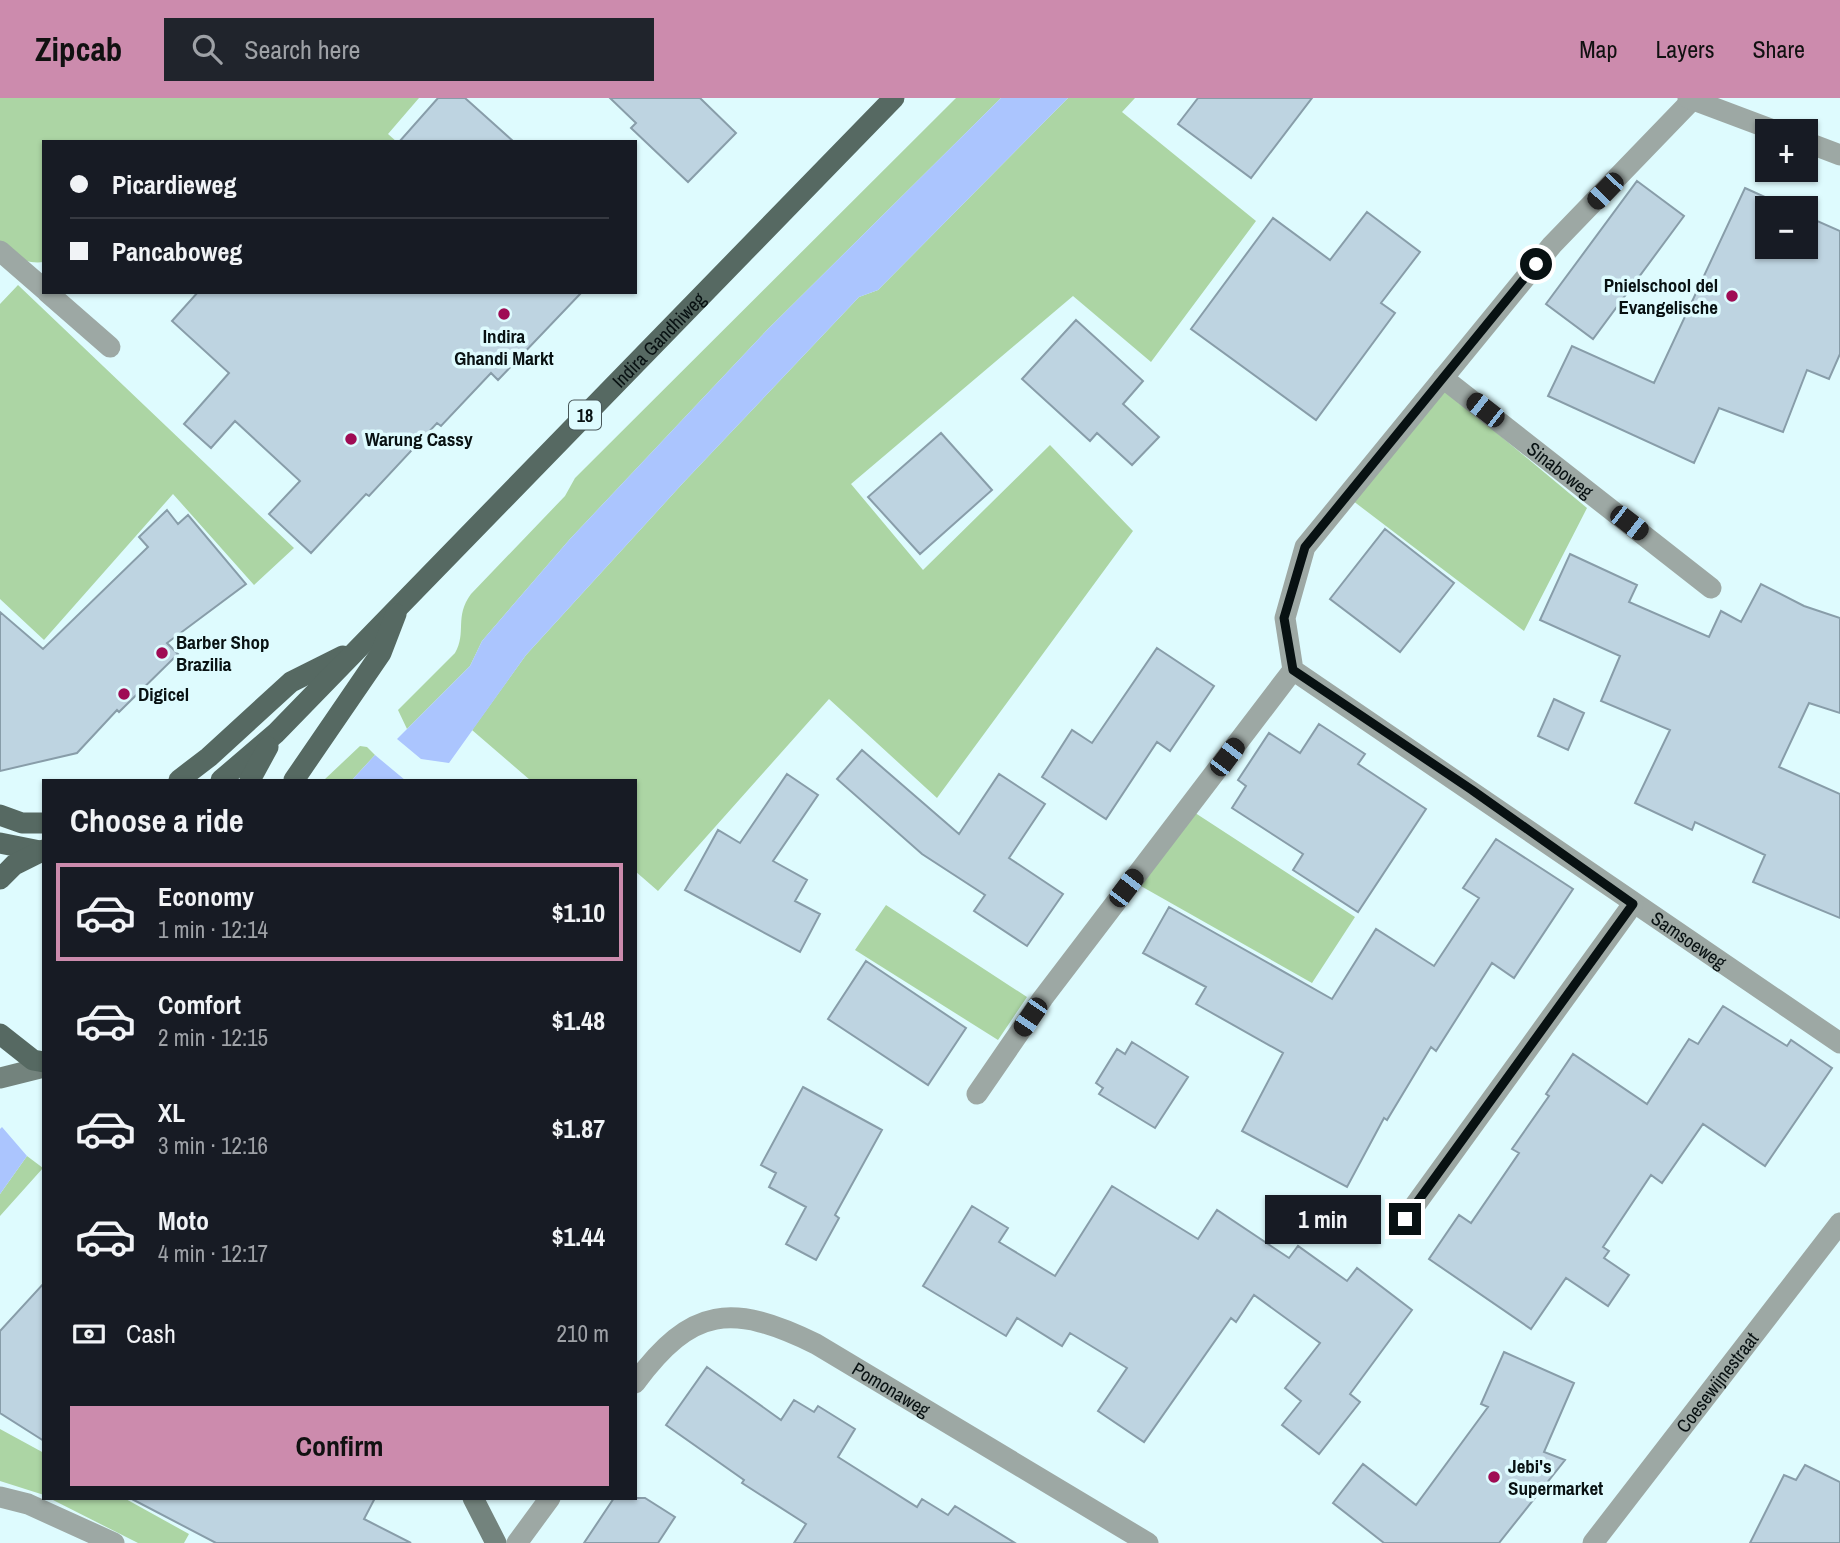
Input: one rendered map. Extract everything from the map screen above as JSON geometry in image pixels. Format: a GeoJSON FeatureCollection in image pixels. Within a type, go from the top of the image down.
{"type":"FeatureCollection","features":[{"type":"Feature","properties":{"kind":"main road","name":"Indira Gandhiweg"},"geometry":{"type":"LineString","coordinates":[[222,779],[276,733],[894,98]]}},
{"type":"Feature","properties":{"kind":"main road"},"geometry":{"type":"LineString","coordinates":[[295,779],[382,653],[400,606]]}},
{"type":"Feature","properties":{"kind":"main road"},"geometry":{"type":"LineString","coordinates":[[180,779],[209,757],[291,682],[357,649]]}},
{"type":"Feature","properties":{"kind":"main road","name":"Indira Gandhiweg"},"geometry":{"type":"LineString","coordinates":[[251,779],[276,733]]}},
{"type":"Feature","properties":{"kind":"main road"},"geometry":{"type":"LineString","coordinates":[[0,815],[22,823],[42,824]]}},
{"type":"Feature","properties":{"kind":"main road"},"geometry":{"type":"LineString","coordinates":[[0,843],[42,850]]}},
{"type":"Feature","properties":{"kind":"main road"},"geometry":{"type":"LineString","coordinates":[[0,879],[14,865],[42,850]]}},
{"type":"Feature","properties":{"kind":"main road"},"geometry":{"type":"LineString","coordinates":[[0,1034],[42,1064]]}},
{"type":"Feature","properties":{"kind":"main road"},"geometry":{"type":"LineString","coordinates":[[0,1078],[42,1066]]}},
{"type":"Feature","properties":{"kind":"main road"},"geometry":{"type":"LineString","coordinates":[[474,1500],[496,1543]]}},
{"type":"Feature","properties":{"kind":"street"},"geometry":{"type":"LineString","coordinates":[[977,1094],[1043,998],[1293,670],[1284,618],[1305,547],[1552,245],[1692,99],[1755,123]]}},
{"type":"Feature","properties":{"kind":"street"},"geometry":{"type":"LineString","coordinates":[[1818,147],[1840,155]]}},
{"type":"Feature","properties":{"kind":"street"},"geometry":{"type":"LineString","coordinates":[[0,251],[42,288]]}},
{"type":"Feature","properties":{"kind":"street"},"geometry":{"type":"LineString","coordinates":[[48,294],[110,347]]}},
{"type":"Feature","properties":{"kind":"street","name":"Sinaboweg"},"geometry":{"type":"LineString","coordinates":[[1443,378],[1711,588]]}},
{"type":"Feature","properties":{"kind":"street","name":"Samsoeweg"},"geometry":{"type":"LineString","coordinates":[[1293,670],[1840,1043]]}},
{"type":"Feature","properties":{"kind":"street"},"geometry":{"type":"LineString","coordinates":[[1405,1219],[1633,904]]}},
{"type":"Feature","properties":{"kind":"street","name":"Coesewijnestraat"},"geometry":{"type":"LineString","coordinates":[[1594,1543],[1840,1223]]}},
{"type":"Feature","properties":{"kind":"street","name":"Pomonaweg"},"geometry":{"type":"LineString","coordinates":[[637,1380],[653,1359],[678,1335],[708,1319],[746,1318],[781,1327],[816,1344],[1148,1543]]}},
{"type":"Feature","properties":{"kind":"street"},"geometry":{"type":"LineString","coordinates":[[0,1497],[28,1504],[114,1543]]}},
{"type":"Feature","properties":{"kind":"street"},"geometry":{"type":"LineString","coordinates":[[517,1543],[549,1500]]}},
{"type":"Feature","properties":{"kind":"green space"},"geometry":{"type":"Polygon","coordinates":[[[0,98],[419,98],[388,134],[395,140],[42,140],[42,262],[20,258],[0,241],[0,98]]]}},
{"type":"Feature","properties":{"kind":"green space"},"geometry":{"type":"Polygon","coordinates":[[[956,98],[1001,98],[768,329],[570,539],[482,641],[470,666],[407,729],[398,710],[455,653],[460,638],[463,610],[471,594],[565,496],[575,478],[956,98]]]}},
{"type":"Feature","properties":{"kind":"green space"},"geometry":{"type":"Polygon","coordinates":[[[1068,98],[1135,98],[1122,112],[1256,221],[1151,362],[1073,296],[851,484],[923,570],[1050,445],[1133,531],[937,798],[829,699],[658,891],[637,873],[637,779],[529,779],[472,730],[526,655],[683,483],[859,297],[878,290],[1068,98]]]}},
{"type":"Feature","properties":{"kind":"green space"},"geometry":{"type":"Polygon","coordinates":[[[18,285],[294,548],[254,585],[173,494],[44,640],[0,599],[0,304],[18,285]]]}},
{"type":"Feature","properties":{"kind":"green space"},"geometry":{"type":"Polygon","coordinates":[[[1444,389],[1587,508],[1524,631],[1340,491],[1417,394],[1444,389]]]}},
{"type":"Feature","properties":{"kind":"green space"},"geometry":{"type":"Polygon","coordinates":[[[360,746],[367,747],[375,755],[353,779],[325,779],[360,746]]]}},
{"type":"Feature","properties":{"kind":"green space"},"geometry":{"type":"Polygon","coordinates":[[[1183,805],[1355,917],[1312,983],[1132,881],[1183,805]]]}},
{"type":"Feature","properties":{"kind":"green space"},"geometry":{"type":"Polygon","coordinates":[[[886,905],[1027,997],[998,1040],[855,950],[886,905]]]}},
{"type":"Feature","properties":{"kind":"green space"},"geometry":{"type":"Polygon","coordinates":[[[27,1156],[42,1167],[0,1216],[0,1194],[27,1156]]]}},
{"type":"Feature","properties":{"kind":"green space"},"geometry":{"type":"Polygon","coordinates":[[[0,1429],[42,1452],[42,1494],[0,1481],[0,1429]]]}},
{"type":"Feature","properties":{"kind":"green space"},"geometry":{"type":"Polygon","coordinates":[[[53,1500],[128,1500],[189,1534],[184,1543],[138,1543],[53,1500]]]}},
{"type":"Feature","properties":{"kind":"water"},"geometry":{"type":"Polygon","coordinates":[[[1001,98],[1068,98],[878,290],[859,297],[683,483],[526,655],[449,763],[421,759],[397,739],[470,666],[482,641],[570,539],[768,329],[1001,98]]]}},
{"type":"Feature","properties":{"kind":"water"},"geometry":{"type":"Polygon","coordinates":[[[375,755],[404,779],[353,779],[375,755]]]}},
{"type":"Feature","properties":{"kind":"water"},"geometry":{"type":"Polygon","coordinates":[[[2,1127],[27,1156],[0,1194],[0,1129],[2,1127]]]}},
{"type":"Feature","properties":{"kind":"building"},"geometry":{"type":"Polygon","coordinates":[[[438,98],[465,98],[512,140],[401,140],[438,98]]]}},
{"type":"Feature","properties":{"kind":"building"},"geometry":{"type":"Polygon","coordinates":[[[610,98],[700,98],[736,133],[688,182],[631,128],[636,123],[610,98]]]}},
{"type":"Feature","properties":{"kind":"building"},"geometry":{"type":"Polygon","coordinates":[[[1198,98],[1312,98],[1251,178],[1178,124],[1198,98]]]}},
{"type":"Feature","properties":{"kind":"building"},"geometry":{"type":"Polygon","coordinates":[[[1637,181],[1684,216],[1593,339],[1546,304],[1637,181]]]}},
{"type":"Feature","properties":{"kind":"building","name":"Pnielschool del Evangelische"},"geometry":{"type":"Polygon","coordinates":[[[1745,188],[1763,196],[1755,196],[1755,259],[1818,259],[1818,221],[1840,231],[1840,354],[1829,379],[1807,370],[1783,432],[1719,408],[1694,463],[1548,396],[1572,346],[1654,383],[1745,188]]]}},
{"type":"Feature","properties":{"kind":"building"},"geometry":{"type":"Polygon","coordinates":[[[1367,212],[1420,252],[1381,303],[1395,313],[1316,420],[1191,329],[1273,218],[1330,260],[1367,212]]]}},
{"type":"Feature","properties":{"kind":"building"},"geometry":{"type":"Polygon","coordinates":[[[196,294],[580,294],[498,380],[491,373],[441,426],[437,423],[311,553],[269,514],[300,481],[235,421],[211,448],[184,424],[229,373],[172,321],[196,294]]]}},
{"type":"Feature","properties":{"kind":"building"},"geometry":{"type":"Polygon","coordinates":[[[1076,320],[1143,381],[1123,404],[1159,437],[1132,465],[1097,433],[1090,441],[1022,379],[1076,320]]]}},
{"type":"Feature","properties":{"kind":"building"},"geometry":{"type":"Polygon","coordinates":[[[941,433],[992,490],[920,554],[868,497],[941,433]]]}},
{"type":"Feature","properties":{"kind":"building"},"geometry":{"type":"Polygon","coordinates":[[[167,510],[178,524],[188,515],[246,584],[167,643],[178,654],[119,712],[117,710],[77,753],[0,771],[0,612],[43,649],[148,547],[139,537],[167,510]]]}},
{"type":"Feature","properties":{"kind":"building"},"geometry":{"type":"Polygon","coordinates":[[[1385,529],[1454,583],[1400,652],[1330,599],[1385,529]]]}},
{"type":"Feature","properties":{"kind":"building"},"geometry":{"type":"Polygon","coordinates":[[[1570,554],[1637,585],[1629,602],[1709,637],[1721,611],[1741,622],[1761,584],[1804,606],[1840,618],[1840,713],[1809,703],[1779,767],[1840,794],[1840,918],[1753,882],[1765,855],[1695,822],[1692,830],[1635,803],[1670,730],[1601,701],[1620,656],[1540,620],[1570,554]]]}},
{"type":"Feature","properties":{"kind":"building"},"geometry":{"type":"Polygon","coordinates":[[[1157,648],[1214,686],[1170,751],[1157,742],[1106,819],[1042,777],[1072,730],[1092,743],[1157,648]]]}},
{"type":"Feature","properties":{"kind":"building"},"geometry":{"type":"Polygon","coordinates":[[[1554,699],[1584,713],[1568,750],[1538,736],[1554,699]]]}},
{"type":"Feature","properties":{"kind":"building"},"geometry":{"type":"Polygon","coordinates":[[[1319,724],[1365,754],[1358,764],[1426,809],[1358,912],[1293,870],[1303,854],[1232,808],[1246,786],[1238,780],[1269,733],[1300,753],[1319,724]]]}},
{"type":"Feature","properties":{"kind":"building"},"geometry":{"type":"Polygon","coordinates":[[[862,750],[959,834],[999,774],[1045,804],[1009,858],[1063,894],[1027,946],[974,911],[985,895],[922,854],[837,779],[862,750]]]}},
{"type":"Feature","properties":{"kind":"building"},"geometry":{"type":"Polygon","coordinates":[[[787,774],[818,795],[773,861],[807,880],[795,901],[820,914],[800,952],[685,890],[718,830],[740,843],[787,774]]]}},
{"type":"Feature","properties":{"kind":"building"},"geometry":{"type":"Polygon","coordinates":[[[1496,839],[1573,889],[1514,978],[1492,963],[1436,1051],[1431,1047],[1387,1120],[1384,1118],[1347,1187],[1242,1131],[1283,1053],[1196,1004],[1206,987],[1143,953],[1169,907],[1332,999],[1376,929],[1434,966],[1479,898],[1463,888],[1496,839]]]}},
{"type":"Feature","properties":{"kind":"building"},"geometry":{"type":"Polygon","coordinates":[[[866,961],[966,1028],[928,1085],[828,1019],[866,961]]]}},
{"type":"Feature","properties":{"kind":"building"},"geometry":{"type":"Polygon","coordinates":[[[1723,1006],[1787,1046],[1791,1040],[1832,1068],[1765,1166],[1703,1124],[1662,1183],[1651,1175],[1603,1247],[1609,1251],[1604,1258],[1629,1275],[1608,1306],[1566,1278],[1531,1329],[1429,1259],[1459,1215],[1471,1223],[1519,1153],[1512,1149],[1549,1096],[1546,1094],[1573,1054],[1647,1104],[1689,1039],[1698,1044],[1723,1006]]]}},
{"type":"Feature","properties":{"kind":"building"},"geometry":{"type":"Polygon","coordinates":[[[1132,1042],[1188,1077],[1155,1128],[1099,1094],[1103,1088],[1096,1083],[1117,1049],[1125,1054],[1132,1042]]]}},
{"type":"Feature","properties":{"kind":"building"},"geometry":{"type":"Polygon","coordinates":[[[803,1087],[882,1130],[835,1215],[839,1218],[816,1260],[786,1244],[806,1207],[769,1187],[776,1173],[761,1165],[803,1087]]]}},
{"type":"Feature","properties":{"kind":"building"},"geometry":{"type":"Polygon","coordinates":[[[1112,1186],[1198,1239],[1217,1210],[1289,1258],[1298,1246],[1347,1281],[1357,1268],[1412,1310],[1350,1394],[1360,1402],[1319,1454],[1282,1425],[1301,1401],[1285,1388],[1320,1343],[1254,1295],[1236,1322],[1231,1318],[1144,1442],[1098,1411],[1127,1368],[1070,1333],[1062,1346],[1017,1318],[1006,1336],[923,1286],[972,1206],[1008,1228],[999,1242],[1055,1276],[1112,1186]]]}},
{"type":"Feature","properties":{"kind":"building"},"geometry":{"type":"Polygon","coordinates":[[[42,1285],[42,1440],[0,1413],[0,1331],[42,1285]]]}},
{"type":"Feature","properties":{"kind":"building"},"geometry":{"type":"Polygon","coordinates":[[[1504,1352],[1574,1383],[1544,1452],[1565,1460],[1499,1543],[1384,1543],[1333,1503],[1363,1464],[1416,1505],[1488,1407],[1481,1404],[1504,1352]]]}},
{"type":"Feature","properties":{"kind":"building"},"geometry":{"type":"Polygon","coordinates":[[[707,1367],[781,1420],[794,1400],[814,1412],[818,1406],[855,1429],[838,1457],[917,1507],[922,1499],[948,1515],[955,1506],[1015,1543],[794,1543],[806,1524],[742,1483],[744,1480],[666,1425],[707,1367]]]}},
{"type":"Feature","properties":{"kind":"building"},"geometry":{"type":"Polygon","coordinates":[[[1805,1465],[1840,1482],[1840,1543],[1750,1543],[1784,1475],[1796,1480],[1805,1465]]]}},
{"type":"Feature","properties":{"kind":"building"},"geometry":{"type":"Polygon","coordinates":[[[645,1498],[675,1517],[658,1543],[584,1543],[613,1500],[645,1498]]]}},
{"type":"Feature","properties":{"kind":"building"},"geometry":{"type":"Polygon","coordinates":[[[134,1500],[374,1500],[364,1519],[411,1543],[216,1543],[134,1500]]]}},
{"type":"Feature","properties":{"kind":"place","name":"Pnielschool del Evangelische"},"geometry":{"type":"Point","coordinates":[1732,296]}},
{"type":"Feature","properties":{"kind":"place","name":"Indira Ghandi Markt"},"geometry":{"type":"Point","coordinates":[504,314]}},
{"type":"Feature","properties":{"kind":"place","name":"Warung Cassy"},"geometry":{"type":"Point","coordinates":[351,439]}},
{"type":"Feature","properties":{"kind":"place","name":"Barber Shop Brazilia"},"geometry":{"type":"Point","coordinates":[162,653]}},
{"type":"Feature","properties":{"kind":"place","name":"Digicel"},"geometry":{"type":"Point","coordinates":[124,694]}},
{"type":"Feature","properties":{"kind":"place","name":"Jebi's Supermarket"},"geometry":{"type":"Point","coordinates":[1494,1477]}},
{"type":"Feature","properties":{"kind":"route"},"geometry":{"type":"LineString","coordinates":[[1405,1219],[1633,904],[1472,790],[1293,670],[1284,618],[1305,547],[1536,264]]}}]}
